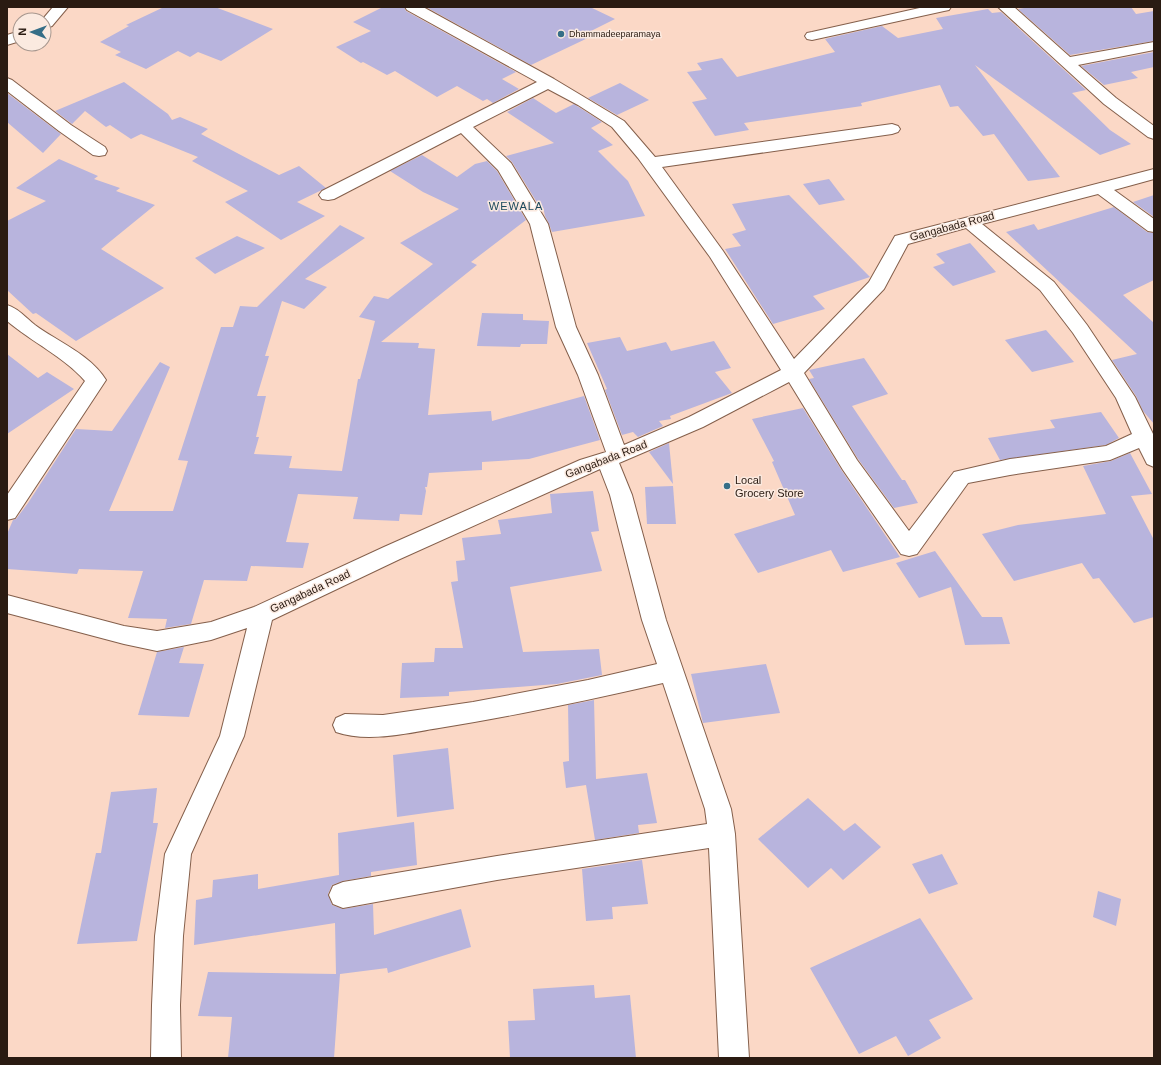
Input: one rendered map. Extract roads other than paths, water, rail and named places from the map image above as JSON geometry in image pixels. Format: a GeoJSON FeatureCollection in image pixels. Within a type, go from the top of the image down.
{"type":"FeatureCollection","features":[{"type":"Feature","properties":{"kind":"street"},"geometry":{"type":"LineString","coordinates":[[52,18],[61,7]]}},
{"type":"Feature","properties":{"kind":"street"},"geometry":{"type":"LineString","coordinates":[[412,7],[549,82],[618,124],[651,163],[717,255],[793,372],[850,465],[908,548],[961,477],[1010,467],[1110,453],[1144,437]]}},
{"type":"Feature","properties":{"kind":"street"},"geometry":{"type":"LineString","coordinates":[[812,36],[944,7]]}},
{"type":"Feature","properties":{"kind":"street"},"geometry":{"type":"LineString","coordinates":[[1009,8],[1110,101],[1154,134]]}},
{"type":"Feature","properties":{"kind":"street"},"geometry":{"type":"LineString","coordinates":[[1068,62],[1154,46]]}},
{"type":"Feature","properties":{"kind":"street"},"geometry":{"type":"LineString","coordinates":[[7,82],[65,128],[98,151]]}},
{"type":"Feature","properties":{"kind":"street"},"geometry":{"type":"LineString","coordinates":[[328,195],[464,127],[549,82]]}},
{"type":"Feature","properties":{"kind":"street"},"geometry":{"type":"LineString","coordinates":[[464,127],[505,167],[539,224],[566,328],[588,375],[612,458],[654,620],[718,809],[722,834],[734,1058]]}},
{"type":"Feature","properties":{"kind":"street"},"geometry":{"type":"LineString","coordinates":[[651,163],[892,129]]}},
{"type":"Feature","properties":{"kind":"street","name":"Gangabada Road"},"geometry":{"type":"LineString","coordinates":[[7,604],[124,635],[157,641],[211,631],[262,614],[510,499],[587,465],[612,458],[696,422],[793,372],[877,285],[901,240],[1154,174]]}},
{"type":"Feature","properties":{"kind":"street"},"geometry":{"type":"LineString","coordinates":[[1101,188],[1154,227]]}},
{"type":"Feature","properties":{"kind":"street"},"geometry":{"type":"LineString","coordinates":[[969,222],[1047,286],[1080,329],[1125,397],[1154,459]]}},
{"type":"Feature","properties":{"kind":"street"},"geometry":{"type":"LineString","coordinates":[[7,311],[28,329],[84,367],[96,380],[7,512]]}},
{"type":"Feature","properties":{"kind":"street"},"geometry":{"type":"LineString","coordinates":[[166,1058],[166,1006],[169,936],[178,854],[232,736],[262,614]]}},
{"type":"Feature","properties":{"kind":"street"},"geometry":{"type":"LineString","coordinates":[[345,725],[383,726],[473,712],[671,671]]}},
{"type":"Feature","properties":{"kind":"street"},"geometry":{"type":"LineString","coordinates":[[343,895],[496,868],[722,834]]}},
{"type":"Feature","properties":{"kind":"place","name":"Dhammadeeparamaya"},"geometry":{"type":"Point","coordinates":[561,34]}},
{"type":"Feature","properties":{"kind":"place","name":"Local Grocery Store"},"geometry":{"type":"Point","coordinates":[727,486]}},
{"type":"Feature","properties":{"kind":"district","name":"WEWALA"},"geometry":{"type":"Point","coordinates":[516,206]}}]}
